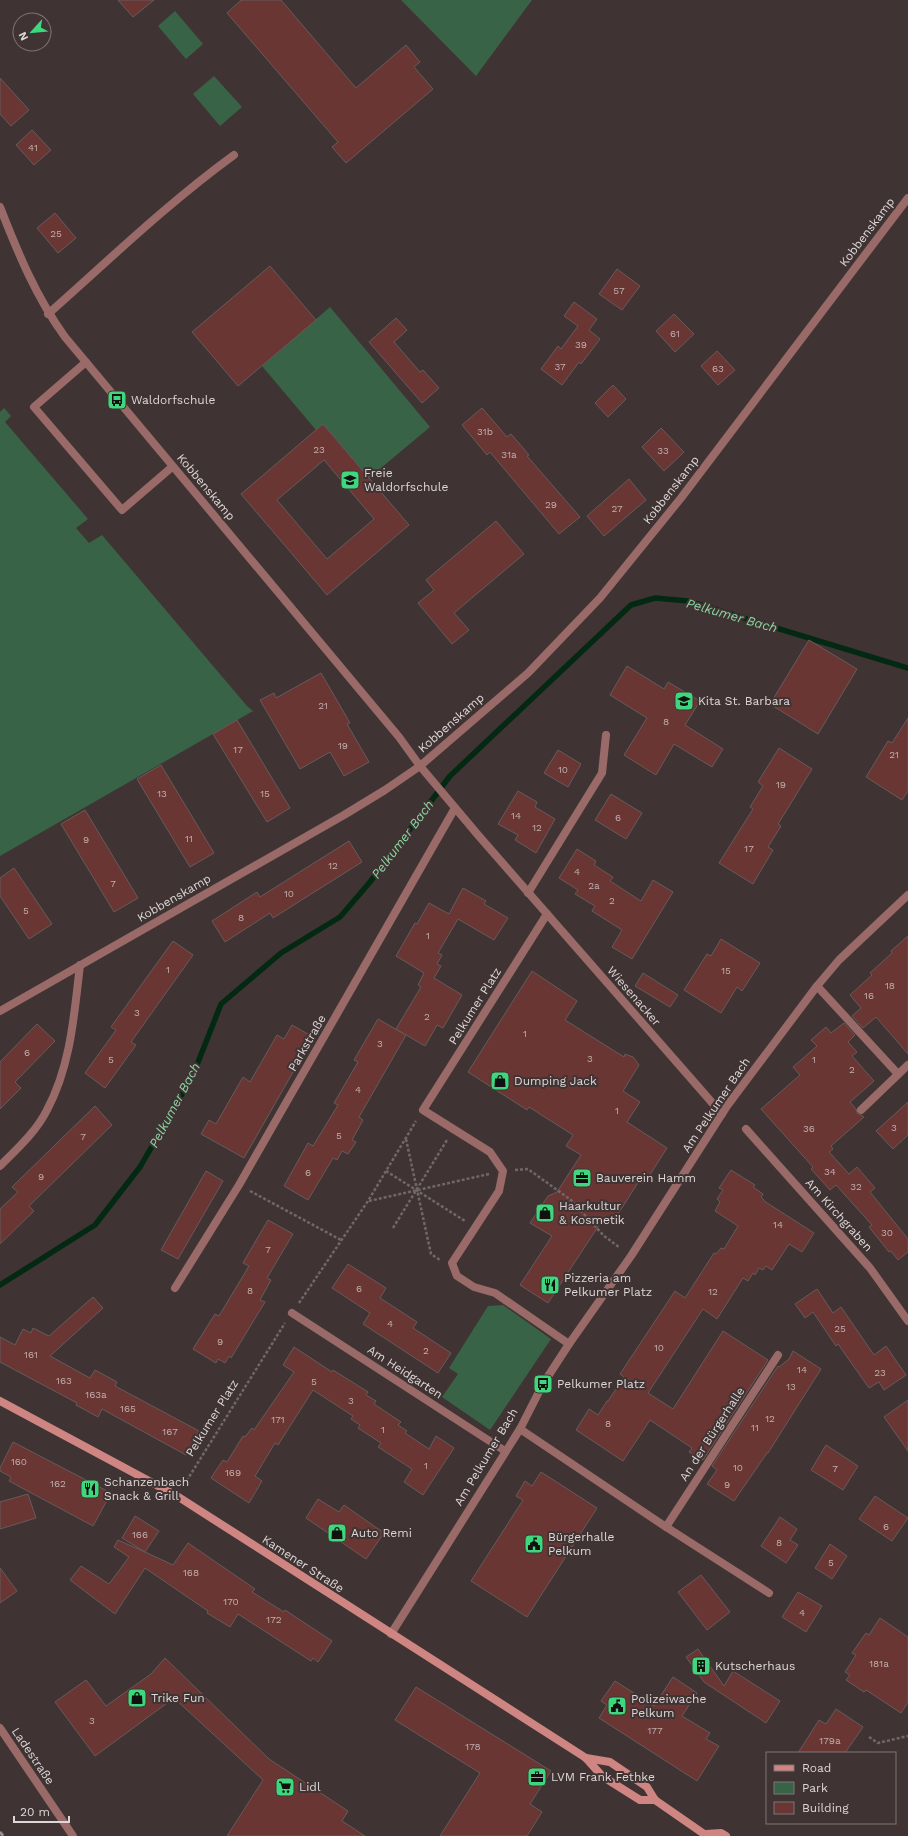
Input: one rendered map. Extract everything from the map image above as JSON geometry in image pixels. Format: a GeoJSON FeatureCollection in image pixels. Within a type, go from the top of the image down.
{"type":"FeatureCollection","features":[{"type":"Feature","properties":{"kind":"main road","name":"Kamener Straße"},"geometry":{"type":"LineString","coordinates":[[0,1401],[177,1496],[586,1758],[602,1776],[640,1800],[655,1800]]}},
{"type":"Feature","properties":{"kind":"main road","name":"Kamener Straße"},"geometry":{"type":"LineString","coordinates":[[586,1758],[610,1762],[648,1787],[655,1800],[706,1835],[721,1833],[726,1836]]}},
{"type":"Feature","properties":{"kind":"street"},"geometry":{"type":"LineString","coordinates":[[48,314],[177,199],[234,155]]}},
{"type":"Feature","properties":{"kind":"street","name":"Kobbenskamp"},"geometry":{"type":"LineString","coordinates":[[0,1011],[362,804],[420,766],[528,673],[600,598],[681,498],[908,198]]}},
{"type":"Feature","properties":{"kind":"street","name":"Kobbenskamp"},"geometry":{"type":"LineString","coordinates":[[0,207],[21,260],[48,314],[172,467],[368,700],[420,766]]}},
{"type":"Feature","properties":{"kind":"street"},"geometry":{"type":"LineString","coordinates":[[86,362],[34,407],[122,510],[172,467]]}},
{"type":"Feature","properties":{"kind":"street"},"geometry":{"type":"LineString","coordinates":[[528,893],[602,773],[606,735]]}},
{"type":"Feature","properties":{"kind":"street","name":"Wiesenacker"},"geometry":{"type":"LineString","coordinates":[[420,766],[528,893],[722,1114]]}},
{"type":"Feature","properties":{"kind":"street","name":"Parkstraße"},"geometry":{"type":"LineString","coordinates":[[175,1288],[239,1186],[455,808]]}},
{"type":"Feature","properties":{"kind":"street","name":"Am Pelkumer Bach"},"geometry":{"type":"LineString","coordinates":[[391,1634],[520,1429],[534,1398],[569,1344],[631,1256],[722,1114],[817,986],[844,955],[908,895]]}},
{"type":"Feature","properties":{"kind":"street","name":"Pelkumer Platz"},"geometry":{"type":"LineString","coordinates":[[423,1110],[547,914]]}},
{"type":"Feature","properties":{"kind":"street"},"geometry":{"type":"LineString","coordinates":[[0,1166],[37,1126],[55,1095],[69,1053],[80,965]]}},
{"type":"Feature","properties":{"kind":"street"},"geometry":{"type":"LineString","coordinates":[[817,986],[898,1074]]}},
{"type":"Feature","properties":{"kind":"street"},"geometry":{"type":"LineString","coordinates":[[861,1110],[908,1065]]}},
{"type":"Feature","properties":{"kind":"street"},"geometry":{"type":"LineString","coordinates":[[423,1110],[490,1152],[502,1171],[499,1191],[452,1263],[457,1276],[474,1287],[495,1293],[569,1344]]}},
{"type":"Feature","properties":{"kind":"street","name":"Am Kirchgraben"},"geometry":{"type":"LineString","coordinates":[[746,1129],[870,1268],[908,1321]]}},
{"type":"Feature","properties":{"kind":"street","name":"Am Heidgarten"},"geometry":{"type":"LineString","coordinates":[[292,1313],[505,1451]]}},
{"type":"Feature","properties":{"kind":"street","name":"An der Bürgerhalle"},"geometry":{"type":"LineString","coordinates":[[666,1527],[778,1355]]}},
{"type":"Feature","properties":{"kind":"street"},"geometry":{"type":"LineString","coordinates":[[520,1429],[666,1527],[770,1593]]}},
{"type":"Feature","properties":{"kind":"street","name":"Ladestraße"},"geometry":{"type":"LineString","coordinates":[[0,1728],[73,1836]]}},
{"type":"Feature","properties":{"kind":"path","name":"Pelkumer Platz"},"geometry":{"type":"LineString","coordinates":[[177,1496],[292,1313],[368,1201],[423,1110]]}},
{"type":"Feature","properties":{"kind":"path"},"geometry":{"type":"LineString","coordinates":[[393,1228],[453,1129]]}},
{"type":"Feature","properties":{"kind":"path"},"geometry":{"type":"LineString","coordinates":[[406,1139],[416,1191],[431,1254],[442,1261],[452,1263]]}},
{"type":"Feature","properties":{"kind":"path"},"geometry":{"type":"LineString","coordinates":[[386,1171],[475,1227]]}},
{"type":"Feature","properties":{"kind":"path"},"geometry":{"type":"LineString","coordinates":[[239,1186],[341,1240]]}},
{"type":"Feature","properties":{"kind":"path"},"geometry":{"type":"LineString","coordinates":[[869,1737],[878,1743],[908,1736]]}},
{"type":"Feature","properties":{"kind":"green space"},"geometry":{"type":"Polygon","coordinates":[[[401,0],[532,0],[476,76],[401,0]]]}},
{"type":"Feature","properties":{"kind":"green space"},"geometry":{"type":"Polygon","coordinates":[[[175,11],[203,44],[186,59],[158,26],[175,11]]]}},
{"type":"Feature","properties":{"kind":"green space"},"geometry":{"type":"Polygon","coordinates":[[[214,76],[242,107],[220,126],[193,94],[214,76]]]}},
{"type":"Feature","properties":{"kind":"green space"},"geometry":{"type":"Polygon","coordinates":[[[330,307],[430,427],[369,478],[323,424],[316,430],[262,366],[330,307]]]}},
{"type":"Feature","properties":{"kind":"green space"},"geometry":{"type":"Polygon","coordinates":[[[4,408],[11,416],[5,422],[88,519],[76,528],[89,543],[102,535],[247,706],[253,711],[0,856],[0,412],[4,408]]]}},
{"type":"Feature","properties":{"kind":"green space"},"geometry":{"type":"Polygon","coordinates":[[[503,1305],[551,1339],[490,1430],[442,1397],[458,1374],[449,1368],[488,1306],[503,1305]]]}},
{"type":"Feature","properties":{"kind":"building"},"geometry":{"type":"Polygon","coordinates":[[[118,0],[154,0],[133,17],[118,0]]]}},
{"type":"Feature","properties":{"kind":"building"},"geometry":{"type":"Polygon","coordinates":[[[241,0],[281,0],[356,88],[406,45],[420,62],[414,67],[433,89],[346,163],[332,147],[338,142],[227,13],[241,0]]]}},
{"type":"Feature","properties":{"kind":"building"},"geometry":{"type":"Polygon","coordinates":[[[0,78],[29,110],[11,126],[0,114],[0,78]]]}},
{"type":"Feature","properties":{"kind":"building"},"geometry":{"type":"Polygon","coordinates":[[[32,130],[51,150],[34,165],[16,145],[32,130]]]}},
{"type":"Feature","properties":{"kind":"building"},"geometry":{"type":"Polygon","coordinates":[[[55,213],[76,238],[58,253],[37,228],[55,213]]]}},
{"type":"Feature","properties":{"kind":"building"},"geometry":{"type":"Polygon","coordinates":[[[270,266],[316,320],[238,386],[192,332],[270,266]]]}},
{"type":"Feature","properties":{"kind":"building"},"geometry":{"type":"Polygon","coordinates":[[[617,269],[640,286],[622,310],[599,294],[617,269]]]}},
{"type":"Feature","properties":{"kind":"building"},"geometry":{"type":"Polygon","coordinates":[[[574,302],[597,319],[589,330],[600,339],[581,364],[579,362],[562,385],[541,369],[558,346],[561,349],[578,326],[564,316],[574,302]]]}},
{"type":"Feature","properties":{"kind":"building"},"geometry":{"type":"Polygon","coordinates":[[[674,314],[694,334],[675,352],[656,331],[674,314]]]}},
{"type":"Feature","properties":{"kind":"building"},"geometry":{"type":"Polygon","coordinates":[[[396,318],[407,330],[394,342],[420,372],[423,370],[439,388],[422,403],[369,342],[396,318]]]}},
{"type":"Feature","properties":{"kind":"building"},"geometry":{"type":"Polygon","coordinates":[[[717,351],[735,370],[718,385],[701,366],[717,351]]]}},
{"type":"Feature","properties":{"kind":"building"},"geometry":{"type":"Polygon","coordinates":[[[613,385],[626,399],[608,417],[595,403],[613,385]]]}},
{"type":"Feature","properties":{"kind":"building"},"geometry":{"type":"Polygon","coordinates":[[[482,408],[507,437],[511,434],[529,455],[527,456],[580,517],[559,534],[490,452],[487,455],[462,425],[482,408]]]}},
{"type":"Feature","properties":{"kind":"building"},"geometry":{"type":"Polygon","coordinates":[[[323,424],[409,525],[327,595],[241,494],[323,424]],[[324,460],[277,500],[327,559],[374,519],[324,460]]]}},
{"type":"Feature","properties":{"kind":"building"},"geometry":{"type":"Polygon","coordinates":[[[661,428],[684,452],[664,471],[642,447],[661,428]]]}},
{"type":"Feature","properties":{"kind":"building"},"geometry":{"type":"Polygon","coordinates":[[[629,479],[646,500],[604,536],[587,516],[629,479]]]}},
{"type":"Feature","properties":{"kind":"building"},"geometry":{"type":"Polygon","coordinates":[[[496,521],[524,554],[454,613],[469,630],[452,644],[418,603],[434,590],[426,580],[496,521]]]}},
{"type":"Feature","properties":{"kind":"building"},"geometry":{"type":"Polygon","coordinates":[[[809,640],[857,669],[818,734],[770,704],[809,640]]]}},
{"type":"Feature","properties":{"kind":"building"},"geometry":{"type":"Polygon","coordinates":[[[627,666],[664,689],[668,682],[700,701],[685,725],[723,749],[712,767],[674,744],[656,775],[624,755],[647,718],[610,695],[627,666]]]}},
{"type":"Feature","properties":{"kind":"building"},"geometry":{"type":"Polygon","coordinates":[[[321,673],[350,723],[347,724],[369,762],[344,776],[330,752],[300,769],[260,700],[274,693],[276,698],[321,673]]]}},
{"type":"Feature","properties":{"kind":"building"},"geometry":{"type":"Polygon","coordinates":[[[908,718],[908,791],[902,800],[866,777],[888,741],[892,743],[908,718]]]}},
{"type":"Feature","properties":{"kind":"building"},"geometry":{"type":"Polygon","coordinates":[[[237,720],[290,808],[267,822],[213,734],[237,720]]]}},
{"type":"Feature","properties":{"kind":"building"},"geometry":{"type":"Polygon","coordinates":[[[779,748],[812,769],[778,824],[781,826],[768,847],[773,850],[753,884],[719,863],[753,809],[750,807],[763,786],[758,782],[779,748]]]}},
{"type":"Feature","properties":{"kind":"building"},"geometry":{"type":"Polygon","coordinates":[[[558,750],[581,764],[568,787],[544,773],[558,750]]]}},
{"type":"Feature","properties":{"kind":"building"},"geometry":{"type":"Polygon","coordinates":[[[161,765],[214,853],[190,867],[137,779],[161,765]]]}},
{"type":"Feature","properties":{"kind":"building"},"geometry":{"type":"Polygon","coordinates":[[[518,791],[537,802],[535,807],[555,819],[536,853],[515,840],[518,835],[498,824],[518,791]]]}},
{"type":"Feature","properties":{"kind":"building"},"geometry":{"type":"Polygon","coordinates":[[[611,794],[642,813],[626,839],[595,820],[611,794]]]}},
{"type":"Feature","properties":{"kind":"building"},"geometry":{"type":"Polygon","coordinates":[[[85,810],[138,898],[114,912],[61,824],[85,810]]]}},
{"type":"Feature","properties":{"kind":"building"},"geometry":{"type":"Polygon","coordinates":[[[349,841],[362,862],[273,918],[270,913],[225,942],[212,921],[257,892],[260,897],[349,841]]]}},
{"type":"Feature","properties":{"kind":"building"},"geometry":{"type":"Polygon","coordinates":[[[577,849],[596,861],[594,865],[613,877],[610,881],[641,901],[653,880],[673,892],[632,959],[612,947],[622,930],[592,911],[595,906],[575,894],[578,890],[559,878],[577,849]]]}},
{"type":"Feature","properties":{"kind":"building"},"geometry":{"type":"Polygon","coordinates":[[[14,868],[52,924],[29,939],[0,896],[0,878],[14,868]]]}},
{"type":"Feature","properties":{"kind":"building"},"geometry":{"type":"Polygon","coordinates":[[[463,888],[486,901],[484,904],[508,918],[494,940],[458,919],[438,953],[442,955],[437,964],[441,966],[434,978],[462,995],[443,1028],[437,1025],[425,1046],[396,1029],[421,987],[418,985],[424,973],[396,956],[415,923],[417,924],[429,903],[449,914],[463,888]]]}},
{"type":"Feature","properties":{"kind":"building"},"geometry":{"type":"Polygon","coordinates":[[[908,936],[908,1054],[876,1017],[863,1028],[852,1016],[861,1008],[850,995],[872,975],[870,973],[908,936]]]}},
{"type":"Feature","properties":{"kind":"building"},"geometry":{"type":"Polygon","coordinates":[[[721,939],[760,963],[742,991],[737,987],[721,1013],[684,990],[707,954],[711,956],[721,939]]]}},
{"type":"Feature","properties":{"kind":"building"},"geometry":{"type":"Polygon","coordinates":[[[173,941],[193,955],[131,1042],[136,1045],[105,1088],[85,1073],[116,1030],[111,1027],[173,941]]]}},
{"type":"Feature","properties":{"kind":"building"},"geometry":{"type":"Polygon","coordinates":[[[532,971],[577,1001],[565,1020],[624,1057],[625,1054],[633,1057],[639,1065],[623,1091],[640,1102],[627,1122],[667,1148],[644,1184],[639,1181],[613,1222],[605,1216],[548,1303],[520,1285],[552,1236],[530,1223],[548,1196],[557,1192],[581,1155],[566,1146],[573,1135],[529,1107],[527,1110],[468,1072],[532,971]]]}},
{"type":"Feature","properties":{"kind":"building"},"geometry":{"type":"Polygon","coordinates":[[[643,973],[678,995],[670,1007],[635,986],[643,973]]]}},
{"type":"Feature","properties":{"kind":"building"},"geometry":{"type":"Polygon","coordinates":[[[378,1019],[406,1035],[359,1117],[363,1120],[352,1140],[356,1142],[348,1154],[342,1151],[337,1160],[333,1158],[308,1200],[284,1186],[308,1143],[313,1146],[338,1105],[334,1103],[358,1062],[354,1060],[378,1019]]]}},
{"type":"Feature","properties":{"kind":"building"},"geometry":{"type":"Polygon","coordinates":[[[844,1023],[855,1035],[848,1042],[857,1052],[852,1056],[874,1081],[850,1102],[856,1109],[857,1113],[864,1117],[831,1146],[833,1149],[829,1152],[849,1174],[857,1167],[875,1188],[870,1192],[908,1239],[908,1252],[898,1260],[891,1251],[889,1252],[869,1227],[872,1225],[836,1185],[830,1190],[811,1169],[813,1167],[761,1109],[800,1075],[793,1067],[817,1046],[811,1040],[826,1027],[831,1033],[844,1023]]]}},
{"type":"Feature","properties":{"kind":"building"},"geometry":{"type":"Polygon","coordinates":[[[37,1024],[55,1041],[15,1082],[21,1088],[0,1109],[0,1062],[37,1024]]]}},
{"type":"Feature","properties":{"kind":"building"},"geometry":{"type":"Polygon","coordinates":[[[292,1025],[313,1037],[244,1158],[201,1134],[209,1120],[216,1124],[243,1077],[250,1082],[277,1035],[284,1039],[292,1025]]]}},
{"type":"Feature","properties":{"kind":"building"},"geometry":{"type":"Polygon","coordinates":[[[908,1102],[908,1135],[893,1149],[876,1131],[908,1102]]]}},
{"type":"Feature","properties":{"kind":"building"},"geometry":{"type":"Polygon","coordinates":[[[95,1106],[112,1125],[29,1206],[34,1211],[0,1244],[0,1209],[18,1192],[12,1187],[95,1106]]]}},
{"type":"Feature","properties":{"kind":"building"},"geometry":{"type":"Polygon","coordinates":[[[731,1170],[755,1185],[753,1187],[763,1194],[761,1197],[764,1201],[814,1233],[802,1252],[789,1244],[772,1270],[766,1266],[763,1270],[759,1268],[755,1275],[753,1273],[748,1281],[743,1278],[717,1319],[703,1309],[648,1393],[673,1409],[723,1331],[768,1360],[703,1460],[689,1452],[692,1448],[650,1420],[623,1461],[576,1430],[589,1409],[598,1415],[608,1401],[624,1377],[620,1374],[675,1291],[685,1298],[714,1253],[716,1254],[721,1248],[724,1249],[738,1226],[715,1211],[720,1202],[717,1199],[723,1190],[719,1188],[731,1170]]]}},
{"type":"Feature","properties":{"kind":"building"},"geometry":{"type":"Polygon","coordinates":[[[206,1171],[223,1181],[178,1259],[161,1250],[206,1171]]]}},
{"type":"Feature","properties":{"kind":"building"},"geometry":{"type":"Polygon","coordinates":[[[268,1220],[293,1234],[267,1278],[271,1280],[260,1300],[265,1302],[231,1358],[229,1356],[225,1363],[218,1359],[216,1363],[193,1349],[215,1314],[219,1316],[249,1266],[243,1263],[268,1220]]]}},
{"type":"Feature","properties":{"kind":"building"},"geometry":{"type":"Polygon","coordinates":[[[348,1264],[386,1288],[380,1298],[417,1322],[413,1328],[451,1353],[438,1373],[363,1324],[370,1313],[332,1288],[348,1264]]]}},
{"type":"Feature","properties":{"kind":"building"},"geometry":{"type":"Polygon","coordinates":[[[817,1289],[833,1313],[841,1307],[874,1355],[886,1346],[906,1375],[884,1390],[879,1382],[869,1388],[838,1344],[836,1346],[813,1312],[805,1318],[795,1304],[817,1289]]]}},
{"type":"Feature","properties":{"kind":"building"},"geometry":{"type":"Polygon","coordinates":[[[93,1297],[103,1308],[50,1356],[90,1378],[95,1370],[117,1382],[115,1386],[199,1431],[186,1455],[102,1409],[98,1417],[76,1405],[77,1403],[0,1362],[0,1337],[15,1345],[23,1329],[31,1333],[33,1328],[49,1336],[93,1297]]]}},
{"type":"Feature","properties":{"kind":"building"},"geometry":{"type":"Polygon","coordinates":[[[294,1347],[332,1372],[333,1370],[368,1392],[366,1395],[376,1401],[374,1404],[401,1422],[398,1425],[407,1431],[405,1433],[429,1449],[436,1436],[454,1448],[423,1495],[404,1482],[412,1469],[378,1447],[381,1443],[358,1428],[360,1425],[351,1419],[353,1416],[313,1390],[278,1445],[275,1443],[255,1476],[262,1481],[249,1503],[211,1478],[223,1460],[227,1462],[243,1436],[245,1437],[252,1428],[254,1430],[294,1372],[283,1365],[294,1347]]]}},
{"type":"Feature","properties":{"kind":"building"},"geometry":{"type":"Polygon","coordinates":[[[793,1351],[821,1369],[768,1453],[734,1501],[707,1484],[717,1470],[712,1466],[778,1366],[779,1367],[789,1359],[793,1351]]]}},
{"type":"Feature","properties":{"kind":"building"},"geometry":{"type":"Polygon","coordinates":[[[908,1400],[908,1451],[884,1417],[908,1400]]]}},
{"type":"Feature","properties":{"kind":"building"},"geometry":{"type":"Polygon","coordinates":[[[13,1442],[111,1493],[93,1526],[9,1481],[11,1477],[0,1471],[0,1468],[13,1442]]]}},
{"type":"Feature","properties":{"kind":"building"},"geometry":{"type":"Polygon","coordinates":[[[826,1445],[858,1466],[843,1490],[811,1470],[826,1445]]]}},
{"type":"Feature","properties":{"kind":"building","name":"Bürgerhalle Pelkum"},"geometry":{"type":"Polygon","coordinates":[[[541,1472],[597,1508],[527,1617],[471,1581],[523,1500],[516,1496],[525,1481],[532,1486],[541,1472]]]}},
{"type":"Feature","properties":{"kind":"building"},"geometry":{"type":"Polygon","coordinates":[[[28,1494],[36,1518],[0,1529],[0,1502],[28,1494]]]}},
{"type":"Feature","properties":{"kind":"building"},"geometry":{"type":"Polygon","coordinates":[[[875,1496],[908,1518],[892,1541],[859,1519],[875,1496]]]}},
{"type":"Feature","properties":{"kind":"building"},"geometry":{"type":"Polygon","coordinates":[[[318,1499],[339,1512],[344,1505],[384,1533],[366,1559],[306,1518],[318,1499]]]}},
{"type":"Feature","properties":{"kind":"building"},"geometry":{"type":"Polygon","coordinates":[[[135,1516],[159,1531],[145,1552],[122,1538],[135,1516]]]}},
{"type":"Feature","properties":{"kind":"building"},"geometry":{"type":"Polygon","coordinates":[[[780,1517],[797,1529],[790,1540],[798,1545],[786,1563],[761,1546],[780,1517]]]}},
{"type":"Feature","properties":{"kind":"building"},"geometry":{"type":"Polygon","coordinates":[[[118,1540],[173,1565],[188,1543],[255,1589],[252,1592],[284,1612],[285,1610],[332,1641],[318,1662],[313,1658],[311,1661],[238,1614],[230,1627],[207,1613],[208,1611],[145,1568],[115,1614],[70,1580],[81,1566],[109,1584],[129,1557],[114,1547],[118,1540]]]}},
{"type":"Feature","properties":{"kind":"building"},"geometry":{"type":"Polygon","coordinates":[[[830,1544],[847,1556],[832,1579],[815,1568],[830,1544]]]}},
{"type":"Feature","properties":{"kind":"building"},"geometry":{"type":"Polygon","coordinates":[[[0,1568],[17,1591],[0,1603],[0,1568]]]}},
{"type":"Feature","properties":{"kind":"building"},"geometry":{"type":"Polygon","coordinates":[[[701,1575],[730,1612],[707,1630],[678,1592],[701,1575]]]}},
{"type":"Feature","properties":{"kind":"building"},"geometry":{"type":"Polygon","coordinates":[[[798,1592],[822,1606],[806,1632],[782,1617],[798,1592]]]}},
{"type":"Feature","properties":{"kind":"building"},"geometry":{"type":"Polygon","coordinates":[[[880,1618],[908,1637],[908,1702],[901,1713],[866,1690],[864,1692],[846,1680],[850,1675],[845,1672],[856,1655],[852,1653],[866,1633],[869,1635],[880,1618]]]}},
{"type":"Feature","properties":{"kind":"building"},"geometry":{"type":"Polygon","coordinates":[[[698,1649],[724,1686],[733,1671],[780,1701],[766,1723],[704,1682],[686,1657],[698,1649]]]}},
{"type":"Feature","properties":{"kind":"building"},"geometry":{"type":"Polygon","coordinates":[[[165,1658],[269,1759],[348,1811],[342,1821],[365,1836],[227,1836],[263,1780],[174,1698],[95,1756],[55,1702],[86,1680],[106,1706],[151,1674],[165,1658]]]}},
{"type":"Feature","properties":{"kind":"building"},"geometry":{"type":"Polygon","coordinates":[[[673,1677],[697,1693],[682,1716],[710,1733],[706,1739],[719,1746],[697,1781],[599,1718],[607,1705],[601,1701],[615,1681],[654,1706],[673,1677]]]}},
{"type":"Feature","properties":{"kind":"building"},"geometry":{"type":"Polygon","coordinates":[[[416,1687],[551,1771],[530,1804],[542,1812],[527,1836],[440,1836],[480,1773],[395,1720],[416,1687]]]}},
{"type":"Feature","properties":{"kind":"building"},"geometry":{"type":"Polygon","coordinates":[[[836,1709],[863,1727],[846,1752],[799,1752],[819,1720],[826,1724],[836,1709]]]}},
{"type":"Feature","properties":{"kind":"waterway","name":"Pelkumer Bach"},"geometry":{"type":"LineString","coordinates":[[0,1285],[95,1225],[140,1167],[193,1075],[221,1004],[281,953],[340,917],[370,882],[450,776],[631,605],[655,598],[688,601],[908,668]]}},
{"type":"Feature","properties":{"kind":"railway"},"geometry":{"type":"LineString","coordinates":[[0,1832],[3,1836]]}},
{"type":"Feature","properties":{"kind":"place","name":"Waldorfschule"},"geometry":{"type":"Point","coordinates":[117,400]}},
{"type":"Feature","properties":{"kind":"place","name":"Freie Waldorfschule"},"geometry":{"type":"Point","coordinates":[350,480]}},
{"type":"Feature","properties":{"kind":"place","name":"Kita St. Barbara"},"geometry":{"type":"Point","coordinates":[684,701]}},
{"type":"Feature","properties":{"kind":"place","name":"Dumping Jack"},"geometry":{"type":"Point","coordinates":[500,1081]}},
{"type":"Feature","properties":{"kind":"place","name":"Bauverein Hamm"},"geometry":{"type":"Point","coordinates":[582,1178]}},
{"type":"Feature","properties":{"kind":"place","name":"Haarkultur & Kosmetik"},"geometry":{"type":"Point","coordinates":[545,1213]}},
{"type":"Feature","properties":{"kind":"place","name":"Pizzeria am Pelkumer Platz"},"geometry":{"type":"Point","coordinates":[550,1285]}},
{"type":"Feature","properties":{"kind":"place","name":"Pelkumer Platz"},"geometry":{"type":"Point","coordinates":[543,1384]}},
{"type":"Feature","properties":{"kind":"place","name":"Schanzenbach Snack & Grill"},"geometry":{"type":"Point","coordinates":[90,1489]}},
{"type":"Feature","properties":{"kind":"place","name":"Auto Remi"},"geometry":{"type":"Point","coordinates":[337,1533]}},
{"type":"Feature","properties":{"kind":"place","name":"Bürgerhalle Pelkum"},"geometry":{"type":"Point","coordinates":[534,1544]}},
{"type":"Feature","properties":{"kind":"place","name":"Kutscherhaus"},"geometry":{"type":"Point","coordinates":[701,1666]}},
{"type":"Feature","properties":{"kind":"place","name":"Trike Fun"},"geometry":{"type":"Point","coordinates":[137,1698]}},
{"type":"Feature","properties":{"kind":"place","name":"Polizeiwache Pelkum"},"geometry":{"type":"Point","coordinates":[617,1706]}},
{"type":"Feature","properties":{"kind":"place","name":"LVM Frank Fethke"},"geometry":{"type":"Point","coordinates":[537,1777]}},
{"type":"Feature","properties":{"kind":"place","name":"Lidl"},"geometry":{"type":"Point","coordinates":[285,1787]}}]}
